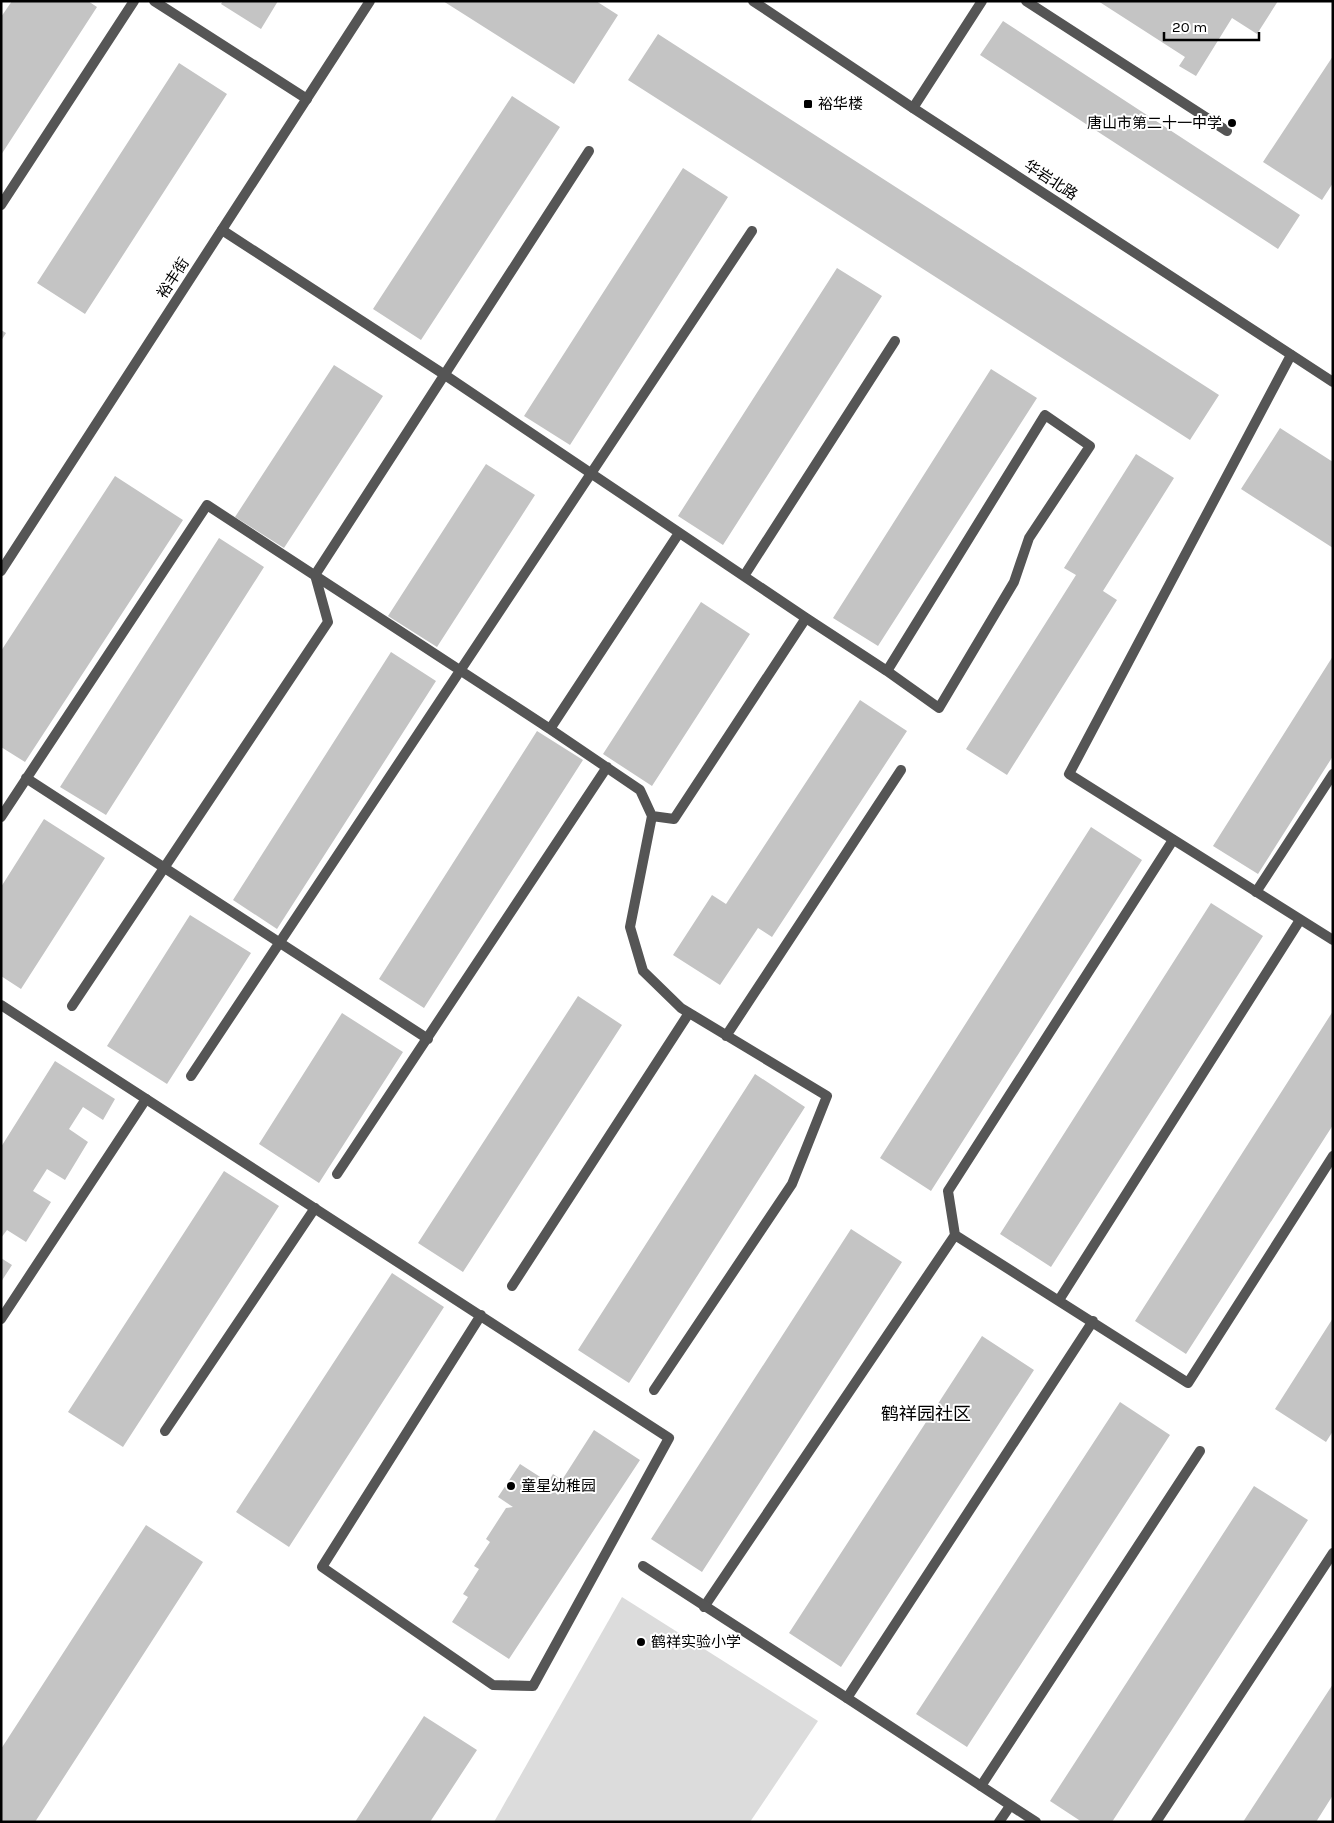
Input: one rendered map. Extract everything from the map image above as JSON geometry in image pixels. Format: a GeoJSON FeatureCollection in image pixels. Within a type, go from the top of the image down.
{"type":"FeatureCollection","features":[{"type":"Feature","properties":{"kind":"street"},"geometry":{"type":"LineString","coordinates":[[1,205],[134,1]]}},
{"type":"Feature","properties":{"kind":"street"},"geometry":{"type":"LineString","coordinates":[[154,1],[307,99]]}},
{"type":"Feature","properties":{"kind":"street","name":"裕丰街"},"geometry":{"type":"LineString","coordinates":[[1,571],[370,1]]}},
{"type":"Feature","properties":{"kind":"street","name":"华岩北路"},"geometry":{"type":"LineString","coordinates":[[754,1],[913,108],[1333,382]]}},
{"type":"Feature","properties":{"kind":"street"},"geometry":{"type":"LineString","coordinates":[[913,108],[982,1]]}},
{"type":"Feature","properties":{"kind":"street"},"geometry":{"type":"LineString","coordinates":[[1026,1],[1227,131]]}},
{"type":"Feature","properties":{"kind":"street"},"geometry":{"type":"LineString","coordinates":[[72,1006],[328,622],[315,575],[589,151]]}},
{"type":"Feature","properties":{"kind":"street"},"geometry":{"type":"LineString","coordinates":[[222,230],[445,375],[887,671],[939,708],[1014,582],[1029,538],[1090,446],[1045,415],[887,671]]}},
{"type":"Feature","properties":{"kind":"street"},"geometry":{"type":"LineString","coordinates":[[191,1076],[752,230]]}},
{"type":"Feature","properties":{"kind":"street"},"geometry":{"type":"LineString","coordinates":[[744,576],[896,342]]}},
{"type":"Feature","properties":{"kind":"street"},"geometry":{"type":"LineString","coordinates":[[1291,354],[1069,774],[1333,940]]}},
{"type":"Feature","properties":{"kind":"street"},"geometry":{"type":"LineString","coordinates":[[1,817],[207,505],[640,790],[652,816],[630,927],[643,971],[681,1008],[827,1096],[792,1184],[654,1390]]}},
{"type":"Feature","properties":{"kind":"street"},"geometry":{"type":"LineString","coordinates":[[550,729],[679,532]]}},
{"type":"Feature","properties":{"kind":"street"},"geometry":{"type":"LineString","coordinates":[[652,816],[674,818],[806,618]]}},
{"type":"Feature","properties":{"kind":"street"},"geometry":{"type":"LineString","coordinates":[[338,1174],[607,767]]}},
{"type":"Feature","properties":{"kind":"street"},"geometry":{"type":"LineString","coordinates":[[726,1036],[901,770]]}},
{"type":"Feature","properties":{"kind":"street"},"geometry":{"type":"LineString","coordinates":[[1256,892],[1333,774]]}},
{"type":"Feature","properties":{"kind":"street"},"geometry":{"type":"LineString","coordinates":[[26,778],[428,1039]]}},
{"type":"Feature","properties":{"kind":"street"},"geometry":{"type":"LineString","coordinates":[[704,1607],[954,1235],[948,1191],[1173,840]]}},
{"type":"Feature","properties":{"kind":"street"},"geometry":{"type":"LineString","coordinates":[[1059,1300],[1300,920]]}},
{"type":"Feature","properties":{"kind":"street"},"geometry":{"type":"LineString","coordinates":[[1,1005],[481,1315],[669,1438],[533,1686],[493,1685],[322,1567],[481,1315]]}},
{"type":"Feature","properties":{"kind":"street"},"geometry":{"type":"LineString","coordinates":[[512,1286],[689,1013]]}},
{"type":"Feature","properties":{"kind":"street"},"geometry":{"type":"LineString","coordinates":[[1,1319],[146,1099]]}},
{"type":"Feature","properties":{"kind":"street"},"geometry":{"type":"LineString","coordinates":[[954,1235],[1093,1321],[1188,1383],[1333,1156]]}},
{"type":"Feature","properties":{"kind":"street"},"geometry":{"type":"LineString","coordinates":[[165,1431],[315,1208]]}},
{"type":"Feature","properties":{"kind":"street"},"geometry":{"type":"LineString","coordinates":[[847,1698],[1093,1321]]}},
{"type":"Feature","properties":{"kind":"street"},"geometry":{"type":"LineString","coordinates":[[981,1786],[1200,1451]]}},
{"type":"Feature","properties":{"kind":"street"},"geometry":{"type":"LineString","coordinates":[[1156,1822],[1333,1553]]}},
{"type":"Feature","properties":{"kind":"street"},"geometry":{"type":"LineString","coordinates":[[643,1566],[1036,1822]]}},
{"type":"Feature","properties":{"kind":"street"},"geometry":{"type":"LineString","coordinates":[[1000,1822],[1010,1806]]}},
{"type":"Feature","properties":{"kind":"shaded area","name":"鹤祥实验小学"},"geometry":{"type":"Polygon","coordinates":[[[622,1597],[818,1721],[750,1822],[494,1822],[622,1597]]]}},
{"type":"Feature","properties":{"kind":"building"},"geometry":{"type":"Polygon","coordinates":[[[12,1],[88,1],[97,7],[1,155],[1,17],[12,1]]]}},
{"type":"Feature","properties":{"kind":"building"},"geometry":{"type":"Polygon","coordinates":[[[223,1],[278,1],[261,29],[221,4],[223,1]]]}},
{"type":"Feature","properties":{"kind":"building"},"geometry":{"type":"Polygon","coordinates":[[[443,1],[596,1],[618,15],[574,84],[443,1]]]}},
{"type":"Feature","properties":{"kind":"building"},"geometry":{"type":"Polygon","coordinates":[[[1098,1],[1278,1],[1257,34],[1232,18],[1196,76],[1179,66],[1185,57],[1098,1]]]}},
{"type":"Feature","properties":{"kind":"building"},"geometry":{"type":"Polygon","coordinates":[[[1003,21],[1300,215],[1278,249],[980,55],[1003,21]]]}},
{"type":"Feature","properties":{"kind":"building"},"geometry":{"type":"Polygon","coordinates":[[[658,34],[1219,395],[1190,440],[628,80],[658,34]]]}},
{"type":"Feature","properties":{"kind":"building"},"geometry":{"type":"Polygon","coordinates":[[[1333,56],[1333,183],[1322,200],[1263,162],[1333,56]]]}},
{"type":"Feature","properties":{"kind":"building"},"geometry":{"type":"Polygon","coordinates":[[[179,63],[227,94],[85,314],[37,283],[179,63]]]}},
{"type":"Feature","properties":{"kind":"building"},"geometry":{"type":"Polygon","coordinates":[[[512,96],[560,127],[421,340],[373,309],[512,96]]]}},
{"type":"Feature","properties":{"kind":"building"},"geometry":{"type":"Polygon","coordinates":[[[683,168],[728,197],[570,445],[524,416],[683,168]]]}},
{"type":"Feature","properties":{"kind":"building"},"geometry":{"type":"Polygon","coordinates":[[[837,268],[882,296],[723,545],[678,516],[837,268]]]}},
{"type":"Feature","properties":{"kind":"building"},"geometry":{"type":"Polygon","coordinates":[[[1,330],[6,333],[1,341],[1,330]]]}},
{"type":"Feature","properties":{"kind":"building"},"geometry":{"type":"Polygon","coordinates":[[[334,365],[383,396],[284,548],[235,517],[334,365]]]}},
{"type":"Feature","properties":{"kind":"building"},"geometry":{"type":"Polygon","coordinates":[[[991,369],[1037,398],[878,646],[833,618],[991,369]]]}},
{"type":"Feature","properties":{"kind":"building"},"geometry":{"type":"Polygon","coordinates":[[[1280,428],[1333,462],[1333,548],[1241,489],[1280,428]]]}},
{"type":"Feature","properties":{"kind":"building"},"geometry":{"type":"Polygon","coordinates":[[[1136,454],[1174,478],[1103,591],[1117,600],[1007,775],[966,749],[1076,575],[1064,568],[1136,454]]]}},
{"type":"Feature","properties":{"kind":"building"},"geometry":{"type":"Polygon","coordinates":[[[486,464],[535,495],[437,647],[388,616],[486,464]]]}},
{"type":"Feature","properties":{"kind":"building"},"geometry":{"type":"Polygon","coordinates":[[[115,476],[183,520],[25,762],[1,747],[1,651],[115,476]]]}},
{"type":"Feature","properties":{"kind":"building"},"geometry":{"type":"Polygon","coordinates":[[[219,538],[264,567],[106,815],[60,787],[219,538]]]}},
{"type":"Feature","properties":{"kind":"building"},"geometry":{"type":"Polygon","coordinates":[[[701,602],[750,634],[652,786],[603,754],[701,602]]]}},
{"type":"Feature","properties":{"kind":"building"},"geometry":{"type":"Polygon","coordinates":[[[391,652],[436,681],[277,929],[233,900],[391,652]]]}},
{"type":"Feature","properties":{"kind":"building"},"geometry":{"type":"Polygon","coordinates":[[[1333,656],[1333,756],[1258,874],[1213,846],[1333,656]]]}},
{"type":"Feature","properties":{"kind":"building"},"geometry":{"type":"Polygon","coordinates":[[[860,700],[907,731],[772,937],[758,928],[720,985],[673,955],[712,895],[726,904],[860,700]]]}},
{"type":"Feature","properties":{"kind":"building"},"geometry":{"type":"Polygon","coordinates":[[[537,731],[583,760],[424,1008],[379,979],[537,731]]]}},
{"type":"Feature","properties":{"kind":"building"},"geometry":{"type":"Polygon","coordinates":[[[44,819],[105,858],[21,989],[1,976],[1,887],[44,819]]]}},
{"type":"Feature","properties":{"kind":"building"},"geometry":{"type":"Polygon","coordinates":[[[1091,827],[1142,860],[931,1191],[880,1158],[1091,827]]]}},
{"type":"Feature","properties":{"kind":"building"},"geometry":{"type":"Polygon","coordinates":[[[1211,903],[1263,936],[1051,1267],[1000,1234],[1211,903]]]}},
{"type":"Feature","properties":{"kind":"building"},"geometry":{"type":"Polygon","coordinates":[[[190,915],[251,953],[167,1084],[107,1046],[190,915]]]}},
{"type":"Feature","properties":{"kind":"building"},"geometry":{"type":"Polygon","coordinates":[[[578,996],[622,1025],[463,1272],[418,1243],[578,996]]]}},
{"type":"Feature","properties":{"kind":"building"},"geometry":{"type":"Polygon","coordinates":[[[1333,1011],[1333,1125],[1186,1354],[1135,1321],[1333,1011]]]}},
{"type":"Feature","properties":{"kind":"building"},"geometry":{"type":"Polygon","coordinates":[[[342,1013],[403,1052],[319,1183],[259,1144],[342,1013]]]}},
{"type":"Feature","properties":{"kind":"building"},"geometry":{"type":"Polygon","coordinates":[[[55,1061],[115,1099],[103,1120],[83,1107],[69,1129],[88,1142],[65,1180],[47,1169],[33,1191],[51,1202],[26,1242],[7,1230],[1,1238],[1,1147],[55,1061]]]}},
{"type":"Feature","properties":{"kind":"building"},"geometry":{"type":"Polygon","coordinates":[[[755,1074],[805,1107],[629,1383],[578,1350],[755,1074]]]}},
{"type":"Feature","properties":{"kind":"building"},"geometry":{"type":"Polygon","coordinates":[[[224,1171],[279,1206],[123,1447],[68,1412],[224,1171]]]}},
{"type":"Feature","properties":{"kind":"building"},"geometry":{"type":"Polygon","coordinates":[[[851,1229],[902,1262],[702,1572],[651,1539],[851,1229]]]}},
{"type":"Feature","properties":{"kind":"building"},"geometry":{"type":"Polygon","coordinates":[[[1,1258],[12,1265],[1,1282],[1,1258]]]}},
{"type":"Feature","properties":{"kind":"building"},"geometry":{"type":"Polygon","coordinates":[[[392,1273],[444,1307],[289,1547],[236,1512],[392,1273]]]}},
{"type":"Feature","properties":{"kind":"building"},"geometry":{"type":"Polygon","coordinates":[[[1333,1318],[1333,1431],[1326,1442],[1275,1409],[1333,1318]]]}},
{"type":"Feature","properties":{"kind":"building"},"geometry":{"type":"Polygon","coordinates":[[[982,1336],[1034,1370],[841,1667],[789,1633],[982,1336]]]}},
{"type":"Feature","properties":{"kind":"building"},"geometry":{"type":"Polygon","coordinates":[[[1120,1402],[1170,1435],[967,1747],[916,1714],[1120,1402]]]}},
{"type":"Feature","properties":{"kind":"building"},"geometry":{"type":"Polygon","coordinates":[[[594,1430],[640,1460],[509,1659],[452,1622],[468,1597],[463,1594],[479,1569],[474,1566],[490,1542],[486,1539],[506,1508],[513,1507],[498,1497],[520,1464],[548,1482],[553,1474],[562,1480],[594,1430]]]}},
{"type":"Feature","properties":{"kind":"building"},"geometry":{"type":"Polygon","coordinates":[[[1254,1486],[1308,1520],[1112,1822],[1082,1822],[1050,1801],[1254,1486]]]}},
{"type":"Feature","properties":{"kind":"building"},"geometry":{"type":"Polygon","coordinates":[[[146,1525],[203,1562],[35,1822],[1,1822],[1,1749],[146,1525]]]}},
{"type":"Feature","properties":{"kind":"building"},"geometry":{"type":"Polygon","coordinates":[[[1333,1684],[1333,1795],[1316,1822],[1243,1822],[1333,1684]]]}},
{"type":"Feature","properties":{"kind":"building"},"geometry":{"type":"Polygon","coordinates":[[[424,1716],[477,1750],[430,1822],[355,1822],[424,1716]]]}},
{"type":"Feature","properties":{"kind":"place","name":"裕华楼"},"geometry":{"type":"Point","coordinates":[808,104]}},
{"type":"Feature","properties":{"kind":"place","name":"唐山市第二十一中学"},"geometry":{"type":"Point","coordinates":[1232,123]}},
{"type":"Feature","properties":{"kind":"place","name":"童星幼稚园"},"geometry":{"type":"Point","coordinates":[511,1486]}},
{"type":"Feature","properties":{"kind":"place","name":"鹤祥实验小学"},"geometry":{"type":"Point","coordinates":[641,1642]}},
{"type":"Feature","properties":{"kind":"district","name":"鹤祥园社区"},"geometry":{"type":"Point","coordinates":[926,1414]}}]}
